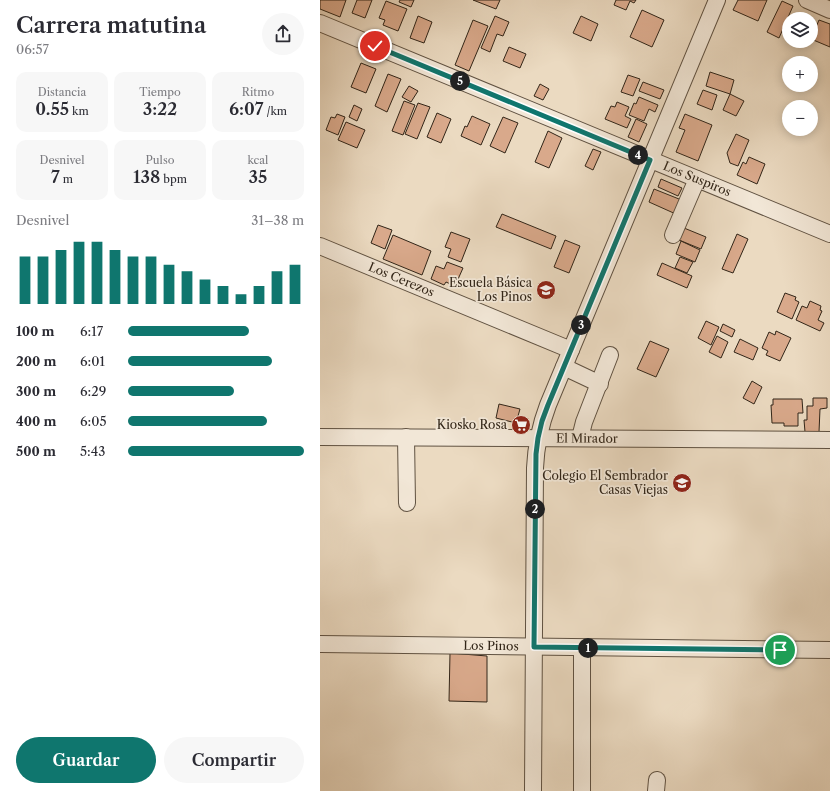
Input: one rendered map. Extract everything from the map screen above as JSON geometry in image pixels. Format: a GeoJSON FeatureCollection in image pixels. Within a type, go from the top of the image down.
{"type":"FeatureCollection","features":[{"type":"Feature","properties":{"kind":"street"},"geometry":{"type":"LineString","coordinates":[[533,791],[535,468],[538,438],[548,405],[717,0]]}},
{"type":"Feature","properties":{"kind":"street"},"geometry":{"type":"LineString","coordinates":[[806,0],[830,10]]}},
{"type":"Feature","properties":{"kind":"street","name":"Los Suspiros"},"geometry":{"type":"LineString","coordinates":[[320,23],[830,234]]}},
{"type":"Feature","properties":{"kind":"street"},"geometry":{"type":"LineString","coordinates":[[673,235],[697,179]]}},
{"type":"Feature","properties":{"kind":"street","name":"Los Cerezos"},"geometry":{"type":"LineString","coordinates":[[320,246],[571,350]]}},
{"type":"Feature","properties":{"kind":"street"},"geometry":{"type":"LineString","coordinates":[[580,438],[584,422],[610,355]]}},
{"type":"Feature","properties":{"kind":"street"},"geometry":{"type":"LineString","coordinates":[[564,367],[600,384]]}},
{"type":"Feature","properties":{"kind":"street","name":"El Mirador"},"geometry":{"type":"LineString","coordinates":[[320,437],[830,440]]}},
{"type":"Feature","properties":{"kind":"street"},"geometry":{"type":"LineString","coordinates":[[406,437],[407,503]]}},
{"type":"Feature","properties":{"kind":"street","name":"Los Pinos"},"geometry":{"type":"LineString","coordinates":[[320,644],[830,650]]}},
{"type":"Feature","properties":{"kind":"street"},"geometry":{"type":"LineString","coordinates":[[582,648],[582,791]]}},
{"type":"Feature","properties":{"kind":"building"},"geometry":{"type":"Polygon","coordinates":[[[320,0],[346,0],[340,17],[320,9],[320,0]]]}},
{"type":"Feature","properties":{"kind":"building"},"geometry":{"type":"Polygon","coordinates":[[[357,0],[372,0],[365,18],[352,13],[357,0]]]}},
{"type":"Feature","properties":{"kind":"building"},"geometry":{"type":"Polygon","coordinates":[[[400,0],[414,0],[411,7],[399,2],[400,0]]]}},
{"type":"Feature","properties":{"kind":"building"},"geometry":{"type":"Polygon","coordinates":[[[473,0],[500,0],[496,9],[473,0]]]}},
{"type":"Feature","properties":{"kind":"building"},"geometry":{"type":"Polygon","coordinates":[[[616,0],[636,0],[634,3],[630,1],[626,10],[614,5],[616,0]]]}},
{"type":"Feature","properties":{"kind":"building"},"geometry":{"type":"Polygon","coordinates":[[[738,0],[767,0],[758,21],[733,10],[738,0]]]}},
{"type":"Feature","properties":{"kind":"building"},"geometry":{"type":"Polygon","coordinates":[[[386,1],[407,9],[398,31],[383,25],[385,20],[379,18],[386,1]]]}},
{"type":"Feature","properties":{"kind":"building"},"geometry":{"type":"Polygon","coordinates":[[[782,1],[793,6],[790,12],[782,12],[782,31],[779,38],[767,32],[782,1]]]}},
{"type":"Feature","properties":{"kind":"building"},"geometry":{"type":"Polygon","coordinates":[[[642,10],[664,20],[652,47],[630,37],[642,10]]]}},
{"type":"Feature","properties":{"kind":"building"},"geometry":{"type":"Polygon","coordinates":[[[418,16],[432,22],[424,43],[410,38],[418,16]]]}},
{"type":"Feature","properties":{"kind":"building"},"geometry":{"type":"Polygon","coordinates":[[[495,16],[509,22],[503,36],[497,34],[490,52],[481,48],[495,16]]]}},
{"type":"Feature","properties":{"kind":"building"},"geometry":{"type":"Polygon","coordinates":[[[581,16],[598,24],[591,41],[573,33],[581,16]]]}},
{"type":"Feature","properties":{"kind":"building"},"geometry":{"type":"Polygon","coordinates":[[[473,20],[488,26],[469,71],[455,65],[473,20]]]}},
{"type":"Feature","properties":{"kind":"building"},"geometry":{"type":"Polygon","coordinates":[[[819,20],[830,24],[830,47],[818,42],[819,20]]]}},
{"type":"Feature","properties":{"kind":"building"},"geometry":{"type":"Polygon","coordinates":[[[509,47],[526,54],[520,68],[503,61],[509,47]]]}},
{"type":"Feature","properties":{"kind":"building"},"geometry":{"type":"Polygon","coordinates":[[[361,63],[376,69],[366,93],[351,87],[361,63]]]}},
{"type":"Feature","properties":{"kind":"building"},"geometry":{"type":"Polygon","coordinates":[[[710,72],[734,80],[730,94],[706,86],[710,72]]]}},
{"type":"Feature","properties":{"kind":"building"},"geometry":{"type":"Polygon","coordinates":[[[388,74],[401,79],[387,112],[375,106],[388,74]]]}},
{"type":"Feature","properties":{"kind":"building"},"geometry":{"type":"Polygon","coordinates":[[[628,75],[640,79],[633,96],[621,92],[628,75]]]}},
{"type":"Feature","properties":{"kind":"building"},"geometry":{"type":"Polygon","coordinates":[[[643,82],[664,90],[660,99],[639,91],[643,82]]]}},
{"type":"Feature","properties":{"kind":"building"},"geometry":{"type":"Polygon","coordinates":[[[540,84],[549,89],[543,100],[534,96],[540,84]]]}},
{"type":"Feature","properties":{"kind":"building"},"geometry":{"type":"Polygon","coordinates":[[[409,86],[418,91],[411,102],[402,97],[409,86]]]}},
{"type":"Feature","properties":{"kind":"building"},"geometry":{"type":"Polygon","coordinates":[[[703,90],[717,95],[712,110],[697,104],[703,90]]]}},
{"type":"Feature","properties":{"kind":"building"},"geometry":{"type":"Polygon","coordinates":[[[730,94],[744,101],[736,116],[723,110],[730,94]]]}},
{"type":"Feature","properties":{"kind":"building"},"geometry":{"type":"Polygon","coordinates":[[[639,97],[658,105],[655,112],[649,109],[644,121],[629,115],[634,103],[636,104],[639,97]]]}},
{"type":"Feature","properties":{"kind":"building"},"geometry":{"type":"Polygon","coordinates":[[[404,101],[415,105],[403,135],[392,131],[404,101]]]}},
{"type":"Feature","properties":{"kind":"building"},"geometry":{"type":"Polygon","coordinates":[[[617,102],[629,107],[625,116],[631,119],[627,128],[605,119],[611,106],[615,107],[617,102]]]}},
{"type":"Feature","properties":{"kind":"building"},"geometry":{"type":"Polygon","coordinates":[[[418,103],[430,107],[417,139],[405,134],[418,103]]]}},
{"type":"Feature","properties":{"kind":"building"},"geometry":{"type":"Polygon","coordinates":[[[354,105],[362,109],[357,121],[349,117],[354,105]]]}},
{"type":"Feature","properties":{"kind":"building"},"geometry":{"type":"Polygon","coordinates":[[[437,113],[451,119],[441,143],[427,137],[437,113]]]}},
{"type":"Feature","properties":{"kind":"building"},"geometry":{"type":"Polygon","coordinates":[[[337,114],[345,117],[338,135],[326,130],[331,117],[335,118],[337,114]]]}},
{"type":"Feature","properties":{"kind":"building"},"geometry":{"type":"Polygon","coordinates":[[[685,114],[712,125],[698,161],[676,152],[685,130],[679,128],[685,114]]]}},
{"type":"Feature","properties":{"kind":"building"},"geometry":{"type":"Polygon","coordinates":[[[472,116],[490,124],[481,145],[461,136],[465,126],[467,127],[472,116]]]}},
{"type":"Feature","properties":{"kind":"building"},"geometry":{"type":"Polygon","coordinates":[[[503,117],[518,123],[505,153],[490,146],[503,117]]]}},
{"type":"Feature","properties":{"kind":"building"},"geometry":{"type":"Polygon","coordinates":[[[636,119],[647,124],[639,142],[628,137],[636,119]]]}},
{"type":"Feature","properties":{"kind":"building"},"geometry":{"type":"Polygon","coordinates":[[[346,122],[365,130],[357,148],[338,140],[346,122]]]}},
{"type":"Feature","properties":{"kind":"building"},"geometry":{"type":"Polygon","coordinates":[[[548,131],[562,138],[549,168],[535,162],[548,131]]]}},
{"type":"Feature","properties":{"kind":"building"},"geometry":{"type":"Polygon","coordinates":[[[736,134],[749,140],[738,166],[730,163],[727,153],[736,134]]]}},
{"type":"Feature","properties":{"kind":"building"},"geometry":{"type":"Polygon","coordinates":[[[593,149],[601,152],[593,170],[585,166],[593,149]]]}},
{"type":"Feature","properties":{"kind":"building"},"geometry":{"type":"Polygon","coordinates":[[[749,157],[765,164],[757,184],[737,175],[743,162],[746,164],[749,157]]]}},
{"type":"Feature","properties":{"kind":"building"},"geometry":{"type":"Polygon","coordinates":[[[661,179],[682,188],[678,196],[658,187],[661,179]]]}},
{"type":"Feature","properties":{"kind":"building"},"geometry":{"type":"Polygon","coordinates":[[[654,189],[684,201],[678,215],[649,202],[654,189]]]}},
{"type":"Feature","properties":{"kind":"building"},"geometry":{"type":"Polygon","coordinates":[[[502,214],[556,236],[551,249],[496,227],[502,214]]]}},
{"type":"Feature","properties":{"kind":"building"},"geometry":{"type":"Polygon","coordinates":[[[378,225],[392,230],[385,249],[371,243],[378,225]]]}},
{"type":"Feature","properties":{"kind":"building"},"geometry":{"type":"Polygon","coordinates":[[[684,228],[706,237],[701,249],[679,240],[684,228]]]}},
{"type":"Feature","properties":{"kind":"building"},"geometry":{"type":"Polygon","coordinates":[[[451,232],[470,239],[461,262],[448,257],[451,249],[445,247],[451,232]]]}},
{"type":"Feature","properties":{"kind":"building"},"geometry":{"type":"Polygon","coordinates":[[[737,234],[748,239],[733,273],[722,269],[737,234]]]}},
{"type":"Feature","properties":{"kind":"building"},"geometry":{"type":"Polygon","coordinates":[[[393,235],[431,251],[422,275],[383,259],[393,235]]]}},
{"type":"Feature","properties":{"kind":"building"},"geometry":{"type":"Polygon","coordinates":[[[565,240],[580,246],[569,273],[554,267],[565,240]]]}},
{"type":"Feature","properties":{"kind":"building"},"geometry":{"type":"Polygon","coordinates":[[[681,241],[700,250],[695,262],[676,254],[681,241]]]}},
{"type":"Feature","properties":{"kind":"building"},"geometry":{"type":"Polygon","coordinates":[[[680,257],[693,262],[687,273],[675,268],[680,257]]]}},
{"type":"Feature","properties":{"kind":"building"},"geometry":{"type":"Polygon","coordinates":[[[447,262],[463,268],[455,286],[446,282],[444,285],[431,279],[436,266],[444,269],[447,262]]]}},
{"type":"Feature","properties":{"kind":"building"},"geometry":{"type":"Polygon","coordinates":[[[662,263],[692,276],[687,288],[657,275],[662,263]]]}},
{"type":"Feature","properties":{"kind":"building"},"geometry":{"type":"Polygon","coordinates":[[[785,293],[796,297],[795,300],[799,302],[792,319],[777,312],[785,293]]]}},
{"type":"Feature","properties":{"kind":"building"},"geometry":{"type":"Polygon","coordinates":[[[810,301],[821,306],[820,310],[822,311],[818,320],[824,323],[820,331],[796,320],[802,306],[807,308],[810,301]]]}},
{"type":"Feature","properties":{"kind":"building"},"geometry":{"type":"Polygon","coordinates":[[[706,321],[719,327],[711,345],[698,338],[706,321]]]}},
{"type":"Feature","properties":{"kind":"building"},"geometry":{"type":"Polygon","coordinates":[[[723,324],[735,330],[732,337],[720,331],[723,324]]]}},
{"type":"Feature","properties":{"kind":"building"},"geometry":{"type":"Polygon","coordinates":[[[776,331],[791,338],[780,361],[766,355],[768,351],[762,348],[769,332],[775,335],[776,331]]]}},
{"type":"Feature","properties":{"kind":"building"},"geometry":{"type":"Polygon","coordinates":[[[717,336],[728,342],[721,358],[709,352],[717,336]]]}},
{"type":"Feature","properties":{"kind":"building"},"geometry":{"type":"Polygon","coordinates":[[[740,339],[758,348],[753,360],[734,352],[740,339]]]}},
{"type":"Feature","properties":{"kind":"building"},"geometry":{"type":"Polygon","coordinates":[[[650,341],[669,349],[656,377],[637,369],[650,341]]]}},
{"type":"Feature","properties":{"kind":"building"},"geometry":{"type":"Polygon","coordinates":[[[752,381],[762,387],[754,404],[743,398],[752,381]]]}},
{"type":"Feature","properties":{"kind":"building"},"geometry":{"type":"Polygon","coordinates":[[[813,398],[827,398],[827,408],[820,409],[819,432],[805,432],[804,420],[807,420],[807,406],[813,406],[813,398]]]}},
{"type":"Feature","properties":{"kind":"building"},"geometry":{"type":"Polygon","coordinates":[[[773,399],[802,399],[803,413],[798,413],[798,426],[784,426],[784,423],[772,423],[771,405],[773,405],[773,399]]]}},
{"type":"Feature","properties":{"kind":"building"},"geometry":{"type":"Polygon","coordinates":[[[499,404],[520,409],[516,423],[496,418],[499,404]]]}},
{"type":"Feature","properties":{"kind":"building"},"geometry":{"type":"Polygon","coordinates":[[[450,653],[487,656],[487,702],[449,701],[450,653]]]}},
{"type":"Feature","properties":{"kind":"place","name":"Escuela Básica Los Pinos"},"geometry":{"type":"Point","coordinates":[546,290]}},
{"type":"Feature","properties":{"kind":"place","name":"Kiosko Rosa"},"geometry":{"type":"Point","coordinates":[521,425]}},
{"type":"Feature","properties":{"kind":"place","name":"Colegio El Sembrador Casas Viejas"},"geometry":{"type":"Point","coordinates":[682,483]}},
{"type":"Feature","properties":{"kind":"route"},"geometry":{"type":"LineString","coordinates":[[375,46],[650,160],[542,421],[538,438],[535,468],[534,647],[780,650]]}}]}
